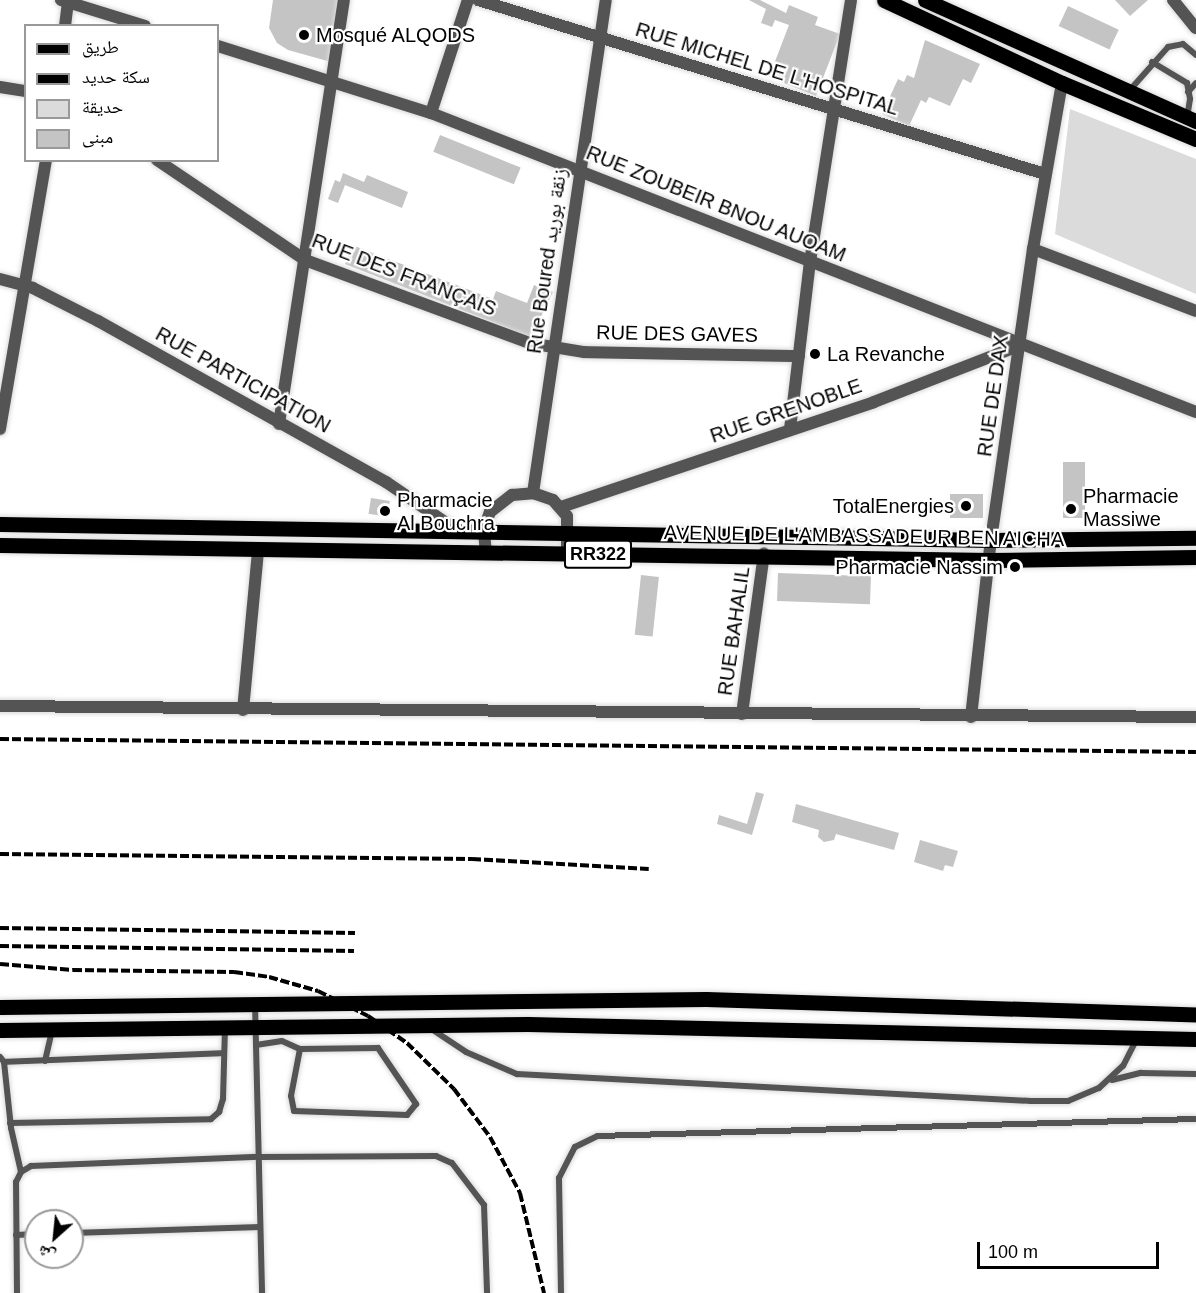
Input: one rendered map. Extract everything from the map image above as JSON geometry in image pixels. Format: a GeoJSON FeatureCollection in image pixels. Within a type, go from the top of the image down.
{"type":"FeatureCollection","features":[{"type":"Feature","properties":{"kind":"main road"},"geometry":{"type":"LineString","coordinates":[[884,0],[1062,82],[1196,139]]}},
{"type":"Feature","properties":{"kind":"main road"},"geometry":{"type":"LineString","coordinates":[[925,0],[1191,119],[1180,132]]}},
{"type":"Feature","properties":{"kind":"main road","name":"AVENUE DE L'AMBASSADEUR BEN AICHA"},"geometry":{"type":"LineString","coordinates":[[0,525],[991,540],[1196,538]]}},
{"type":"Feature","properties":{"kind":"main road","name":"AVENUE DE L'AMBASSADEUR BEN AICHA"},"geometry":{"type":"LineString","coordinates":[[0,545],[486,554],[764,554],[990,560],[1196,557]]}},
{"type":"Feature","properties":{"kind":"main road"},"geometry":{"type":"LineString","coordinates":[[0,1007],[706,999],[1196,1014]]}},
{"type":"Feature","properties":{"kind":"main road"},"geometry":{"type":"LineString","coordinates":[[371,1002],[375,1025]]}},
{"type":"Feature","properties":{"kind":"main road"},"geometry":{"type":"LineString","coordinates":[[51,1006],[52,1030]]}},
{"type":"Feature","properties":{"kind":"main road"},"geometry":{"type":"LineString","coordinates":[[0,1030],[225,1029],[424,1024],[709,1027],[1136,1040],[1196,1039]]}},
{"type":"Feature","properties":{"kind":"street"},"geometry":{"type":"LineString","coordinates":[[279,424],[344,0]]}},
{"type":"Feature","properties":{"kind":"street"},"geometry":{"type":"LineString","coordinates":[[431,113],[468,0]]}},
{"type":"Feature","properties":{"kind":"street","name":"RUE MICHEL DE L'HOSPITAL"},"geometry":{"type":"LineString","coordinates":[[478,0],[1045,174]]}},
{"type":"Feature","properties":{"kind":"street","name":"Rue Boured زنقة بوريد"},"geometry":{"type":"LineString","coordinates":[[533,493],[606,0]]}},
{"type":"Feature","properties":{"kind":"street"},"geometry":{"type":"LineString","coordinates":[[790,429],[810,262],[851,0]]}},
{"type":"Feature","properties":{"kind":"street"},"geometry":{"type":"LineString","coordinates":[[1173,0],[1196,28]]}},
{"type":"Feature","properties":{"kind":"street"},"geometry":{"type":"LineString","coordinates":[[64,24],[66,1],[139,24]]}},
{"type":"Feature","properties":{"kind":"street","name":"RUE ZOUBEIR BNOU AUOAM"},"geometry":{"type":"LineString","coordinates":[[219,46],[333,79],[431,113],[1196,412]]}},
{"type":"Feature","properties":{"kind":"street","name":"RUE DE DAX"},"geometry":{"type":"LineString","coordinates":[[971,717],[991,540],[1021,345],[1033,249],[1062,82]]}},
{"type":"Feature","properties":{"kind":"street"},"geometry":{"type":"LineString","coordinates":[[0,87],[24,91]]}},
{"type":"Feature","properties":{"kind":"street"},"geometry":{"type":"LineString","coordinates":[[0,429],[2,400],[46,162]]}},
{"type":"Feature","properties":{"kind":"street","name":"RUE DES FRANÇAIS"},"geometry":{"type":"LineString","coordinates":[[160,162],[305,260],[468,322],[554,350]]}},
{"type":"Feature","properties":{"kind":"street"},"geometry":{"type":"LineString","coordinates":[[1033,249],[1196,310]]}},
{"type":"Feature","properties":{"kind":"street","name":"RUE PARTICIPATION"},"geometry":{"type":"LineString","coordinates":[[0,279],[24,284],[98,321],[411,496],[458,531]]}},
{"type":"Feature","properties":{"kind":"street","name":"RUE GRENOBLE"},"geometry":{"type":"LineString","coordinates":[[561,507],[979,364],[1021,345]]}},
{"type":"Feature","properties":{"kind":"street","name":"RUE DES GAVES"},"geometry":{"type":"LineString","coordinates":[[554,350],[799,356]]}},
{"type":"Feature","properties":{"kind":"street"},"geometry":{"type":"LineString","coordinates":[[486,554],[484,531],[490,512],[503,500],[533,493],[561,507],[567,516],[567,554]]}},
{"type":"Feature","properties":{"kind":"street"},"geometry":{"type":"LineString","coordinates":[[243,710],[258,550]]}},
{"type":"Feature","properties":{"kind":"street","name":"RUE BAHALIL"},"geometry":{"type":"LineString","coordinates":[[742,714],[764,554]]}},
{"type":"Feature","properties":{"kind":"street"},"geometry":{"type":"LineString","coordinates":[[0,706],[243,710],[503,709],[971,717],[1196,717]]}},
{"type":"Feature","properties":{"kind":"lane"},"geometry":{"type":"LineString","coordinates":[[1128,92],[1152,62],[1176,43],[1196,54]]}},
{"type":"Feature","properties":{"kind":"lane"},"geometry":{"type":"LineString","coordinates":[[1152,62],[1187,83],[1191,119]]}},
{"type":"Feature","properties":{"kind":"lane"},"geometry":{"type":"LineString","coordinates":[[1188,92],[1196,83]]}},
{"type":"Feature","properties":{"kind":"lane"},"geometry":{"type":"LineString","coordinates":[[255,1004],[262,1293]]}},
{"type":"Feature","properties":{"kind":"lane"},"geometry":{"type":"LineString","coordinates":[[424,1024],[466,1052],[517,1074],[1031,1101],[1068,1101],[1108,1082],[1141,1073],[1196,1074]]}},
{"type":"Feature","properties":{"kind":"lane"},"geometry":{"type":"LineString","coordinates":[[10,1123],[211,1119],[219,1112],[223,1099],[225,1029]]}},
{"type":"Feature","properties":{"kind":"lane"},"geometry":{"type":"LineString","coordinates":[[45,1060],[52,1030]]}},
{"type":"Feature","properties":{"kind":"lane"},"geometry":{"type":"LineString","coordinates":[[1108,1082],[1123,1066],[1136,1040]]}},
{"type":"Feature","properties":{"kind":"lane"},"geometry":{"type":"LineString","coordinates":[[256,1045],[282,1041],[300,1049],[378,1048],[416,1104],[406,1115],[294,1111],[291,1096],[300,1049]]}},
{"type":"Feature","properties":{"kind":"lane"},"geometry":{"type":"LineString","coordinates":[[21,1172],[10,1123],[2,1060],[224,1053]]}},
{"type":"Feature","properties":{"kind":"lane"},"geometry":{"type":"LineString","coordinates":[[561,1293],[560,1178],[575,1148],[598,1136],[1196,1119]]}},
{"type":"Feature","properties":{"kind":"lane"},"geometry":{"type":"LineString","coordinates":[[17,1293],[16,1182],[21,1172],[31,1166],[259,1157],[436,1156],[448,1160],[486,1211],[487,1293]]}},
{"type":"Feature","properties":{"kind":"lane"},"geometry":{"type":"LineString","coordinates":[[84,1233],[260,1227]]}},
{"type":"Feature","properties":{"kind":"lane"},"geometry":{"type":"LineString","coordinates":[[16,1235],[24,1235]]}},
{"type":"Feature","properties":{"kind":"green space"},"geometry":{"type":"Polygon","coordinates":[[[1070,109],[1196,159],[1196,294],[1055,234],[1070,109]]]}},
{"type":"Feature","properties":{"kind":"building","name":"Mosqué ALQODS"},"geometry":{"type":"Polygon","coordinates":[[[273,0],[340,0],[331,62],[288,50],[277,43],[269,28],[273,0]]]}},
{"type":"Feature","properties":{"kind":"building"},"geometry":{"type":"Polygon","coordinates":[[[749,0],[760,0],[786,13],[789,5],[818,17],[815,25],[840,34],[816,96],[769,77],[789,25],[775,20],[772,27],[761,23],[766,9],[749,0]]]}},
{"type":"Feature","properties":{"kind":"building"},"geometry":{"type":"Polygon","coordinates":[[[1115,0],[1148,0],[1130,16],[1115,0]]]}},
{"type":"Feature","properties":{"kind":"building"},"geometry":{"type":"Polygon","coordinates":[[[1068,6],[1119,30],[1109,50],[1059,26],[1068,6]]]}},
{"type":"Feature","properties":{"kind":"building"},"geometry":{"type":"Polygon","coordinates":[[[925,40],[980,64],[971,83],[963,79],[950,106],[929,97],[926,103],[921,100],[909,126],[882,114],[898,79],[904,82],[907,75],[914,78],[925,40]]]}},
{"type":"Feature","properties":{"kind":"building"},"geometry":{"type":"Polygon","coordinates":[[[440,135],[521,168],[514,184],[433,152],[440,135]]]}},
{"type":"Feature","properties":{"kind":"building"},"geometry":{"type":"Polygon","coordinates":[[[343,173],[364,182],[367,175],[408,192],[402,208],[345,185],[338,203],[328,199],[335,180],[340,182],[343,173]]]}},
{"type":"Feature","properties":{"kind":"building"},"geometry":{"type":"Polygon","coordinates":[[[352,245],[493,299],[496,291],[527,303],[534,285],[553,292],[531,337],[345,264],[352,245]]]}},
{"type":"Feature","properties":{"kind":"building"},"geometry":{"type":"Polygon","coordinates":[[[1063,462],[1085,462],[1085,518],[1063,518],[1063,462]]]}},
{"type":"Feature","properties":{"kind":"building","name":"TotalEnergies"},"geometry":{"type":"Polygon","coordinates":[[[950,494],[983,494],[983,518],[950,518],[950,494]]]}},
{"type":"Feature","properties":{"kind":"building"},"geometry":{"type":"Polygon","coordinates":[[[371,498],[390,501],[387,517],[368,514],[371,498]]]}},
{"type":"Feature","properties":{"kind":"building"},"geometry":{"type":"Polygon","coordinates":[[[778,573],[871,576],[870,604],[777,601],[778,573]]]}},
{"type":"Feature","properties":{"kind":"building"},"geometry":{"type":"Polygon","coordinates":[[[641,575],[659,577],[653,637],[635,635],[641,575]]]}},
{"type":"Feature","properties":{"kind":"building"},"geometry":{"type":"Polygon","coordinates":[[[756,792],[764,794],[752,835],[717,824],[719,815],[747,824],[756,792]]]}},
{"type":"Feature","properties":{"kind":"building"},"geometry":{"type":"Polygon","coordinates":[[[796,804],[899,833],[894,850],[836,834],[834,840],[824,842],[818,837],[819,830],[792,822],[796,804]]]}},
{"type":"Feature","properties":{"kind":"building"},"geometry":{"type":"Polygon","coordinates":[[[920,840],[958,851],[953,867],[945,865],[943,871],[914,862],[920,840]]]}},
{"type":"Feature","properties":{"kind":"railway"},"geometry":{"type":"LineString","coordinates":[[0,739],[1196,752]]}},
{"type":"Feature","properties":{"kind":"railway"},"geometry":{"type":"LineString","coordinates":[[0,854],[472,859],[649,869]]}},
{"type":"Feature","properties":{"kind":"railway"},"geometry":{"type":"LineString","coordinates":[[0,928],[355,933]]}},
{"type":"Feature","properties":{"kind":"railway"},"geometry":{"type":"LineString","coordinates":[[0,946],[354,951]]}},
{"type":"Feature","properties":{"kind":"railway"},"geometry":{"type":"LineString","coordinates":[[0,964],[73,970],[234,972],[269,977],[318,991],[368,1016],[407,1043],[454,1089],[490,1137],[520,1193],[544,1293]]}},
{"type":"Feature","properties":{"kind":"place","name":"Mosqué ALQODS"},"geometry":{"type":"Point","coordinates":[304,35]}},
{"type":"Feature","properties":{"kind":"place","name":"La Revanche"},"geometry":{"type":"Point","coordinates":[815,354]}},
{"type":"Feature","properties":{"kind":"place","name":"TotalEnergies"},"geometry":{"type":"Point","coordinates":[966,506]}},
{"type":"Feature","properties":{"kind":"place","name":"Pharmacie Massiwe"},"geometry":{"type":"Point","coordinates":[1071,509]}},
{"type":"Feature","properties":{"kind":"place","name":"Pharmacie Al Bouchra"},"geometry":{"type":"Point","coordinates":[385,511]}},
{"type":"Feature","properties":{"kind":"place","name":"Pharmacie Nassim"},"geometry":{"type":"Point","coordinates":[1015,567]}}]}
